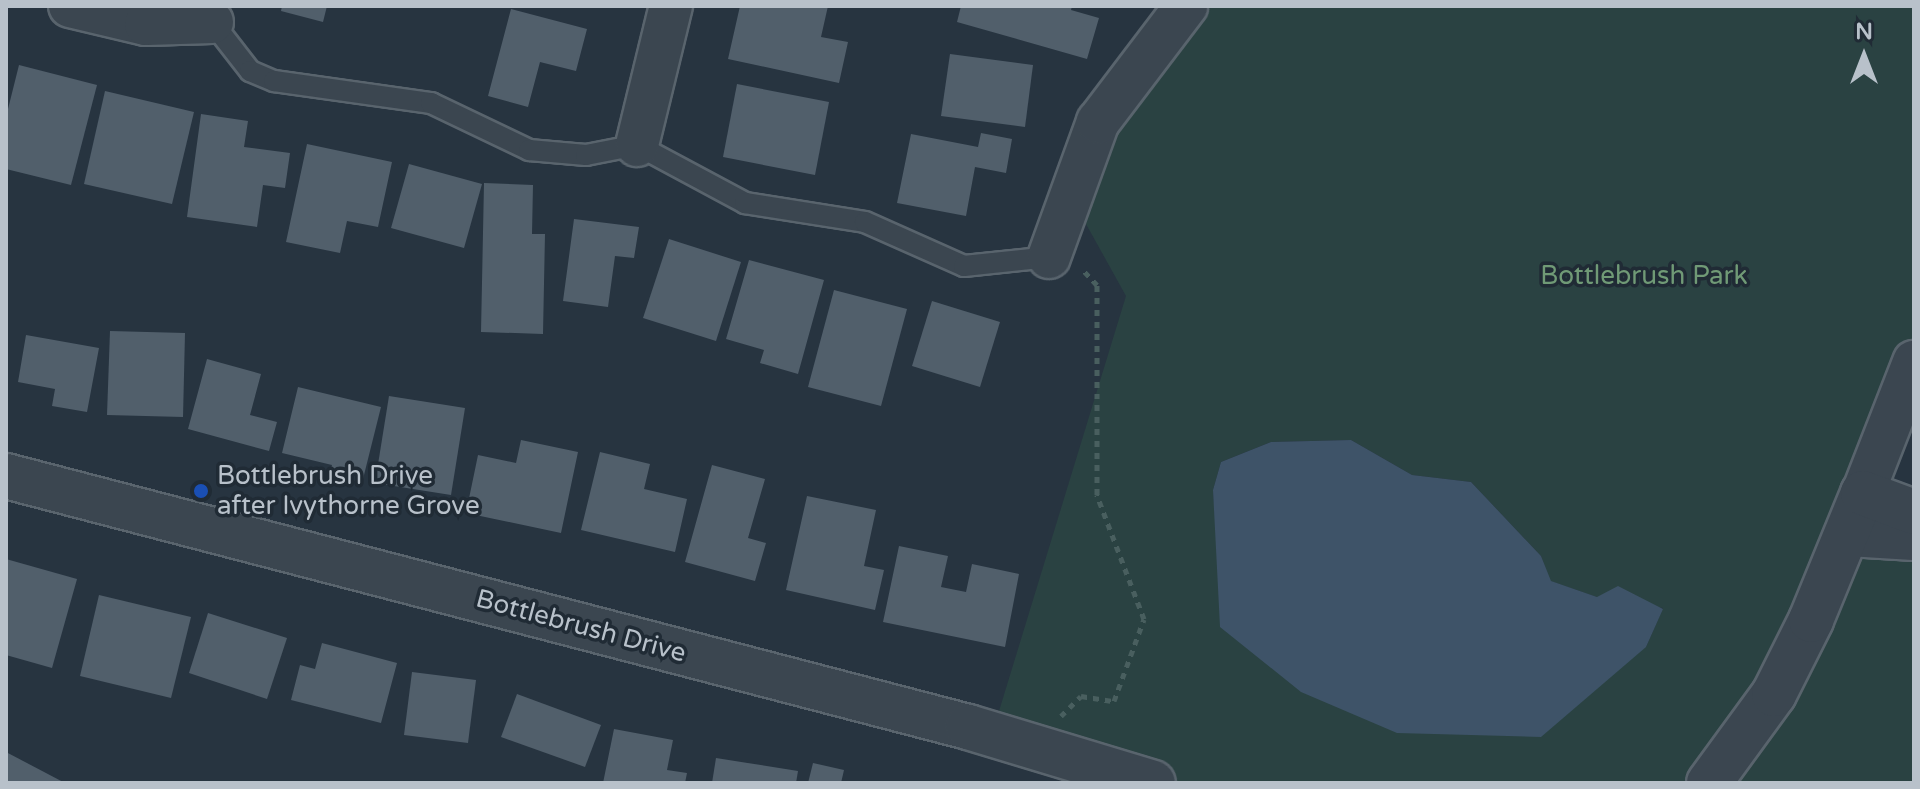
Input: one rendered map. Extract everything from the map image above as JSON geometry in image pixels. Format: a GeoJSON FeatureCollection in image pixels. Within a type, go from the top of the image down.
{"type":"FeatureCollection","features":[{"type":"Feature","properties":{"kind":"street"},"geometry":{"type":"LineString","coordinates":[[70,6],[146,24],[212,22]]}},
{"type":"Feature","properties":{"kind":"street"},"geometry":{"type":"LineString","coordinates":[[637,145],[671,6]]}},
{"type":"Feature","properties":{"kind":"street"},"geometry":{"type":"LineString","coordinates":[[1052,249],[1098,122],[1186,6]]}},
{"type":"Feature","properties":{"kind":"street"},"geometry":{"type":"LineString","coordinates":[[1709,783],[1774,694],[1849,534],[1914,362]]}},
{"type":"Feature","properties":{"kind":"street","name":"Bottlebrush Drive"},"geometry":{"type":"LineString","coordinates":[[6,476],[1031,745],[1153,783]]}},
{"type":"Feature","properties":{"kind":"street"},"geometry":{"type":"LineString","coordinates":[[1863,493],[1914,512]]}},
{"type":"Feature","properties":{"kind":"street"},"geometry":{"type":"LineString","coordinates":[[1849,534],[1914,538]]}},
{"type":"Feature","properties":{"kind":"lane"},"geometry":{"type":"LineString","coordinates":[[212,22],[250,71],[274,81],[431,103],[529,150],[586,155],[637,145],[745,203],[865,222],[964,266],[1052,249]]}},
{"type":"Feature","properties":{"kind":"path"},"geometry":{"type":"LineString","coordinates":[[1031,745],[1081,696],[1114,701],[1144,619],[1097,495],[1097,285],[1052,249]]}},
{"type":"Feature","properties":{"kind":"green space","name":"Bottlebrush Park"},"geometry":{"type":"Polygon","coordinates":[[[1186,6],[1914,6],[1914,362],[1863,493],[1914,538],[1914,783],[1153,783],[992,734],[1126,296],[1071,197],[1186,6]],[[1351,440],[1271,442],[1221,462],[1213,490],[1217,542],[1646,647],[1663,608],[1597,597],[1550,581],[1541,556],[1471,482],[1412,475],[1351,440]]]}},
{"type":"Feature","properties":{"kind":"water"},"geometry":{"type":"Polygon","coordinates":[[[1351,440],[1412,475],[1471,482],[1541,556],[1551,581],[1597,597],[1618,586],[1663,609],[1646,647],[1541,737],[1397,733],[1301,692],[1220,627],[1213,490],[1221,462],[1271,442],[1351,440]]]}},
{"type":"Feature","properties":{"kind":"building"},"geometry":{"type":"Polygon","coordinates":[[[282,6],[327,6],[323,22],[281,11],[282,6]]]}},
{"type":"Feature","properties":{"kind":"building"},"geometry":{"type":"Polygon","coordinates":[[[740,6],[828,6],[821,37],[848,42],[839,83],[728,59],[740,6]]]}},
{"type":"Feature","properties":{"kind":"building"},"geometry":{"type":"Polygon","coordinates":[[[961,6],[1072,6],[1071,10],[1099,18],[1087,59],[957,22],[961,6]]]}},
{"type":"Feature","properties":{"kind":"building"},"geometry":{"type":"Polygon","coordinates":[[[511,9],[587,29],[576,71],[540,62],[528,107],[488,96],[511,9]]]}},
{"type":"Feature","properties":{"kind":"building"},"geometry":{"type":"Polygon","coordinates":[[[950,54],[1033,65],[1025,127],[941,116],[950,54]]]}},
{"type":"Feature","properties":{"kind":"building"},"geometry":{"type":"Polygon","coordinates":[[[19,65],[97,85],[71,185],[6,169],[6,117],[19,65]]]}},
{"type":"Feature","properties":{"kind":"building"},"geometry":{"type":"Polygon","coordinates":[[[737,84],[829,102],[815,175],[723,157],[737,84]]]}},
{"type":"Feature","properties":{"kind":"building"},"geometry":{"type":"Polygon","coordinates":[[[105,91],[194,112],[172,204],[84,184],[105,91]]]}},
{"type":"Feature","properties":{"kind":"building"},"geometry":{"type":"Polygon","coordinates":[[[201,114],[248,121],[244,147],[290,153],[285,188],[263,185],[257,227],[187,217],[201,114]]]}},
{"type":"Feature","properties":{"kind":"building"},"geometry":{"type":"Polygon","coordinates":[[[981,133],[1012,139],[1006,173],[975,167],[966,216],[897,203],[911,134],[978,147],[981,133]]]}},
{"type":"Feature","properties":{"kind":"building"},"geometry":{"type":"Polygon","coordinates":[[[307,144],[392,162],[378,227],[347,221],[340,253],[286,242],[307,144]]]}},
{"type":"Feature","properties":{"kind":"building"},"geometry":{"type":"Polygon","coordinates":[[[409,164],[482,184],[464,248],[391,228],[409,164]]]}},
{"type":"Feature","properties":{"kind":"building"},"geometry":{"type":"Polygon","coordinates":[[[484,183],[533,185],[532,234],[545,234],[543,334],[481,332],[484,183]]]}},
{"type":"Feature","properties":{"kind":"building"},"geometry":{"type":"Polygon","coordinates":[[[574,219],[639,227],[634,258],[615,256],[608,307],[563,301],[574,219]]]}},
{"type":"Feature","properties":{"kind":"building"},"geometry":{"type":"Polygon","coordinates":[[[669,239],[741,262],[716,341],[643,318],[669,239]]]}},
{"type":"Feature","properties":{"kind":"building"},"geometry":{"type":"Polygon","coordinates":[[[749,260],[824,280],[798,374],[760,363],[764,350],[726,339],[749,260]]]}},
{"type":"Feature","properties":{"kind":"building"},"geometry":{"type":"Polygon","coordinates":[[[834,290],[907,309],[881,406],[808,387],[834,290]]]}},
{"type":"Feature","properties":{"kind":"building"},"geometry":{"type":"Polygon","coordinates":[[[932,301],[1000,322],[980,387],[912,366],[932,301]]]}},
{"type":"Feature","properties":{"kind":"building"},"geometry":{"type":"Polygon","coordinates":[[[110,331],[185,333],[183,417],[107,415],[110,331]]]}},
{"type":"Feature","properties":{"kind":"building"},"geometry":{"type":"Polygon","coordinates":[[[26,335],[99,348],[87,412],[52,406],[55,389],[18,382],[26,335]]]}},
{"type":"Feature","properties":{"kind":"building"},"geometry":{"type":"Polygon","coordinates":[[[207,359],[261,374],[250,415],[277,422],[269,451],[188,429],[207,359]]]}},
{"type":"Feature","properties":{"kind":"building"},"geometry":{"type":"Polygon","coordinates":[[[298,387],[381,407],[362,483],[329,475],[332,465],[282,453],[298,387]]]}},
{"type":"Feature","properties":{"kind":"building"},"geometry":{"type":"Polygon","coordinates":[[[389,396],[465,408],[451,495],[375,483],[389,396]]]}},
{"type":"Feature","properties":{"kind":"building"},"geometry":{"type":"Polygon","coordinates":[[[521,440],[578,452],[561,533],[466,513],[478,455],[516,463],[521,440]]]}},
{"type":"Feature","properties":{"kind":"building"},"geometry":{"type":"Polygon","coordinates":[[[600,452],[650,464],[644,489],[687,499],[675,552],[581,530],[600,452]]]}},
{"type":"Feature","properties":{"kind":"building"},"geometry":{"type":"Polygon","coordinates":[[[712,465],[765,479],[748,538],[766,543],[755,581],[685,562],[712,465]]]}},
{"type":"Feature","properties":{"kind":"building"},"geometry":{"type":"Polygon","coordinates":[[[807,496],[876,510],[864,566],[884,570],[875,610],[786,590],[807,496]]]}},
{"type":"Feature","properties":{"kind":"building"},"geometry":{"type":"Polygon","coordinates":[[[899,546],[948,556],[941,587],[966,592],[972,564],[1019,574],[1005,647],[883,622],[899,546]]]}},
{"type":"Feature","properties":{"kind":"building"},"geometry":{"type":"Polygon","coordinates":[[[6,559],[77,579],[52,668],[6,655],[6,559]]]}},
{"type":"Feature","properties":{"kind":"building"},"geometry":{"type":"Polygon","coordinates":[[[99,595],[191,617],[171,698],[80,676],[99,595]]]}},
{"type":"Feature","properties":{"kind":"building"},"geometry":{"type":"Polygon","coordinates":[[[208,613],[287,638],[267,699],[189,673],[208,613]]]}},
{"type":"Feature","properties":{"kind":"building"},"geometry":{"type":"Polygon","coordinates":[[[322,643],[397,663],[381,723],[291,700],[300,665],[315,669],[322,643]]]}},
{"type":"Feature","properties":{"kind":"building"},"geometry":{"type":"Polygon","coordinates":[[[412,672],[476,680],[468,743],[404,735],[412,672]]]}},
{"type":"Feature","properties":{"kind":"building"},"geometry":{"type":"Polygon","coordinates":[[[517,694],[601,725],[585,767],[501,737],[517,694]]]}},
{"type":"Feature","properties":{"kind":"building"},"geometry":{"type":"Polygon","coordinates":[[[614,729],[673,740],[667,770],[687,773],[685,783],[603,783],[614,729]]]}},
{"type":"Feature","properties":{"kind":"building"},"geometry":{"type":"Polygon","coordinates":[[[6,752],[65,783],[6,783],[6,752]]]}},
{"type":"Feature","properties":{"kind":"building"},"geometry":{"type":"Polygon","coordinates":[[[716,758],[798,771],[796,783],[712,783],[716,758]]]}},
{"type":"Feature","properties":{"kind":"building"},"geometry":{"type":"Polygon","coordinates":[[[813,763],[844,770],[841,783],[808,783],[813,763]]]}},
{"type":"Feature","properties":{"kind":"place","name":"Bottlebrush Drive after Ivythorne Grove"},"geometry":{"type":"Point","coordinates":[201,491]}}]}
